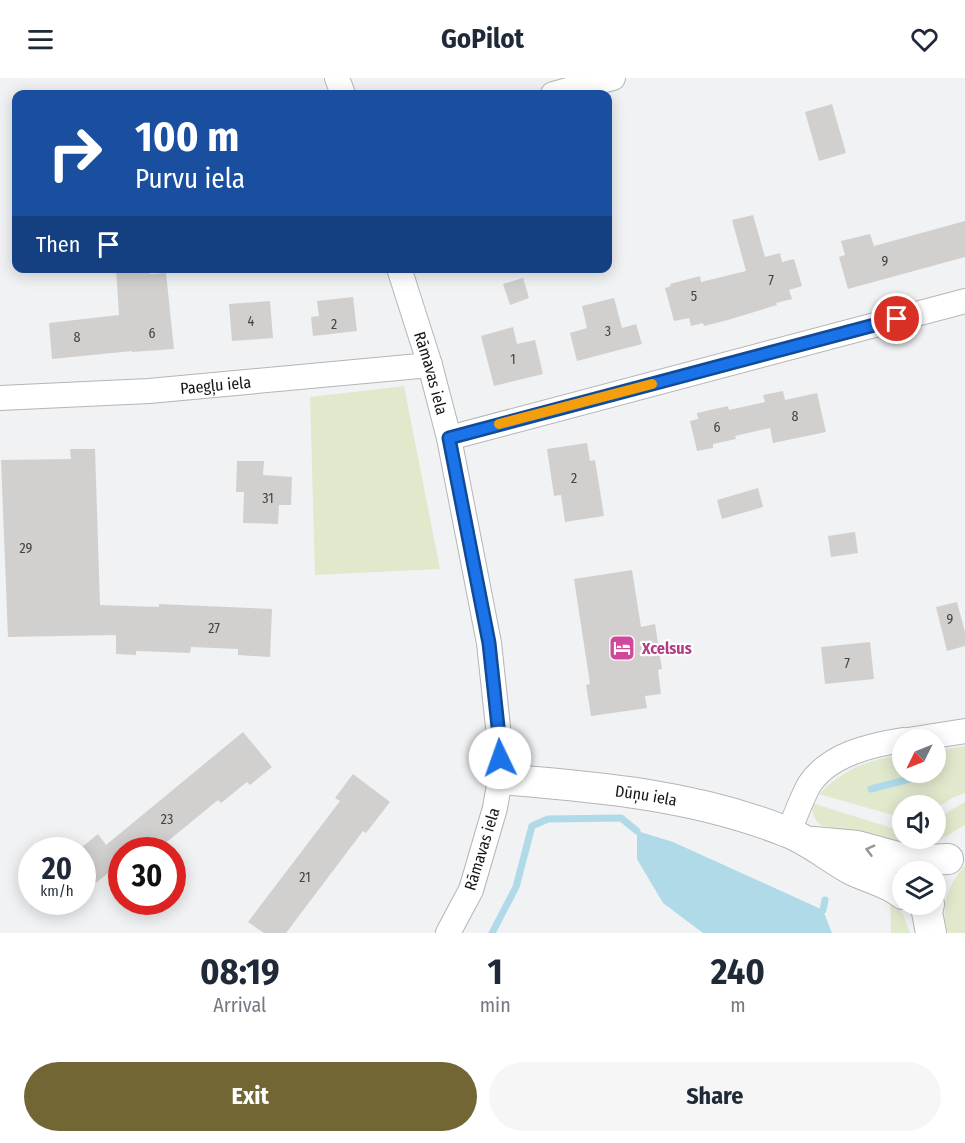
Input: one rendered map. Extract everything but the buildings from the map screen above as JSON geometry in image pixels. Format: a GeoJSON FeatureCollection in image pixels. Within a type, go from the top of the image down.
{"type":"FeatureCollection","features":[{"type":"Feature","properties":{"kind":"main road","name":"Dūņu iela"},"geometry":{"type":"LineString","coordinates":[[500,779],[585,786],[674,798],[737,814],[797,837],[854,871],[892,886]]}},
{"type":"Feature","properties":{"kind":"main road","name":"Dūņu iela"},"geometry":{"type":"LineString","coordinates":[[797,837],[857,846],[902,858],[950,862]]}},
{"type":"Feature","properties":{"kind":"street"},"geometry":{"type":"LineString","coordinates":[[568,90],[613,78]]}},
{"type":"Feature","properties":{"kind":"street","name":"Rāmavas iela"},"geometry":{"type":"LineString","coordinates":[[401,273],[430,364],[449,438],[489,643],[499,736],[500,779],[481,859],[471,890],[448,933]]}},
{"type":"Feature","properties":{"kind":"street"},"geometry":{"type":"LineString","coordinates":[[449,438],[965,301]]}},
{"type":"Feature","properties":{"kind":"street","name":"Paegļu iela"},"geometry":{"type":"LineString","coordinates":[[0,398],[149,391],[430,364]]}},
{"type":"Feature","properties":{"kind":"street"},"geometry":{"type":"LineString","coordinates":[[946,735],[965,732]]}},
{"type":"Feature","properties":{"kind":"street"},"geometry":{"type":"LineString","coordinates":[[797,837],[810,784],[824,769],[855,752],[892,742]]}},
{"type":"Feature","properties":{"kind":"green space"},"geometry":{"type":"Polygon","coordinates":[[[404,386],[440,569],[315,575],[310,397],[404,386]]]}},
{"type":"Feature","properties":{"kind":"green space"},"geometry":{"type":"Polygon","coordinates":[[[965,746],[965,793],[946,802],[946,795],[892,795],[892,815],[819,794],[847,772],[879,759],[892,757],[892,783],[946,783],[946,749],[965,746]]]}},
{"type":"Feature","properties":{"kind":"green space"},"geometry":{"type":"Polygon","coordinates":[[[965,802],[965,825],[946,836],[946,813],[965,802]]]}},
{"type":"Feature","properties":{"kind":"green space"},"geometry":{"type":"Polygon","coordinates":[[[812,803],[892,828],[892,847],[821,825],[812,810],[812,803]]]}},
{"type":"Feature","properties":{"kind":"green space"},"geometry":{"type":"Polygon","coordinates":[[[965,866],[965,933],[948,933],[944,916],[946,915],[946,902],[950,888],[965,866]]]}},
{"type":"Feature","properties":{"kind":"green space"},"geometry":{"type":"Polygon","coordinates":[[[890,897],[892,915],[903,915],[910,933],[891,933],[890,897]]]}},
{"type":"Feature","properties":{"kind":"water"},"geometry":{"type":"Polygon","coordinates":[[[637,831],[673,842],[823,910],[832,933],[703,933],[663,903],[637,859],[637,831]]]}},
{"type":"Feature","properties":{"kind":"waterway"},"geometry":{"type":"LineString","coordinates":[[871,789],[894,783]]}},
{"type":"Feature","properties":{"kind":"waterway"},"geometry":{"type":"LineString","coordinates":[[492,933],[516,887],[532,826],[548,819],[621,818],[637,831]]}},
{"type":"Feature","properties":{"kind":"waterway"},"geometry":{"type":"LineString","coordinates":[[823,910],[825,900]]}},
{"type":"Feature","properties":{"kind":"slow traffic"},"geometry":{"type":"LineString","coordinates":[[499,424],[652,384]]}},
{"type":"Feature","properties":{"kind":"place","name":"Xcelsus"},"geometry":{"type":"Point","coordinates":[622,648]}},
{"type":"Feature","properties":{"kind":"route"},"geometry":{"type":"LineString","coordinates":[[500,758],[489,643],[449,438],[897,319]]}}]}
